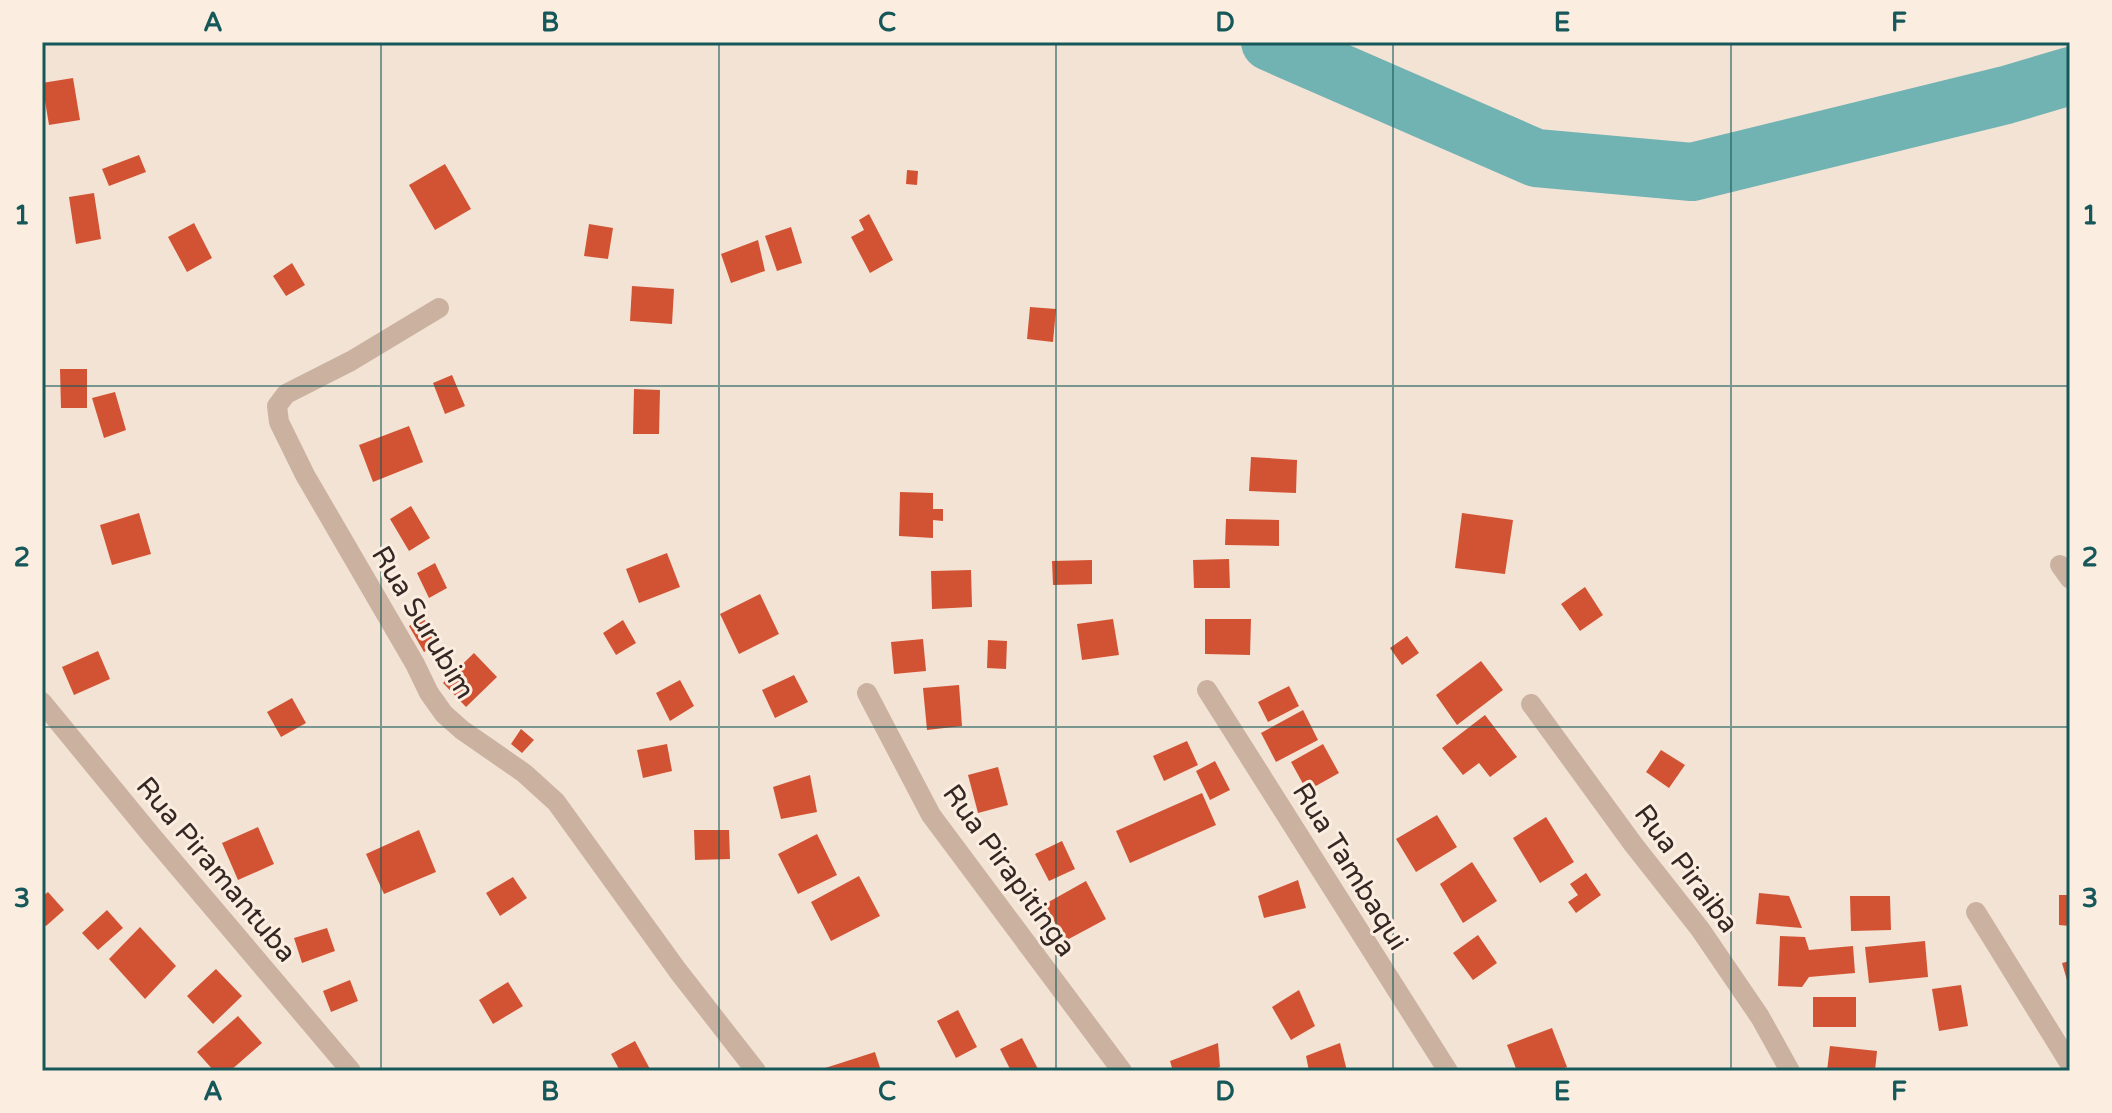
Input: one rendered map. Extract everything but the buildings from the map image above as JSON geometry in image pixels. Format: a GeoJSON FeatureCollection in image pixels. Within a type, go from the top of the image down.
{"type":"FeatureCollection","features":[{"type":"Feature","properties":{"kind":"street","name":"Rua Surubim"},"geometry":{"type":"LineString","coordinates":[[439,308],[351,361],[286,394],[277,406],[279,422],[305,475],[429,693],[444,714],[524,773],[556,802],[678,971],[756,1071]]}},
{"type":"Feature","properties":{"kind":"street","name":"Rua Tambaqui"},"geometry":{"type":"LineString","coordinates":[[1207,690],[1448,1071]]}},
{"type":"Feature","properties":{"kind":"street","name":"Rua Pirapitinga"},"geometry":{"type":"LineString","coordinates":[[867,693],[931,815],[1122,1071]]}},
{"type":"Feature","properties":{"kind":"street","name":"Rua Piramantuba"},"geometry":{"type":"LineString","coordinates":[[42,702],[351,1071]]}},
{"type":"Feature","properties":{"kind":"street","name":"Rua Piraiba"},"geometry":{"type":"LineString","coordinates":[[1531,704],[1633,844],[1700,929],[1760,1017],[1790,1071]]}},
{"type":"Feature","properties":{"kind":"street"},"geometry":{"type":"LineString","coordinates":[[1976,912],[2070,1064]]}},
{"type":"Feature","properties":{"kind":"waterway"},"geometry":{"type":"LineString","coordinates":[[1270,42],[1536,158],[1692,172],[2006,95],[2070,76]]}}]}
